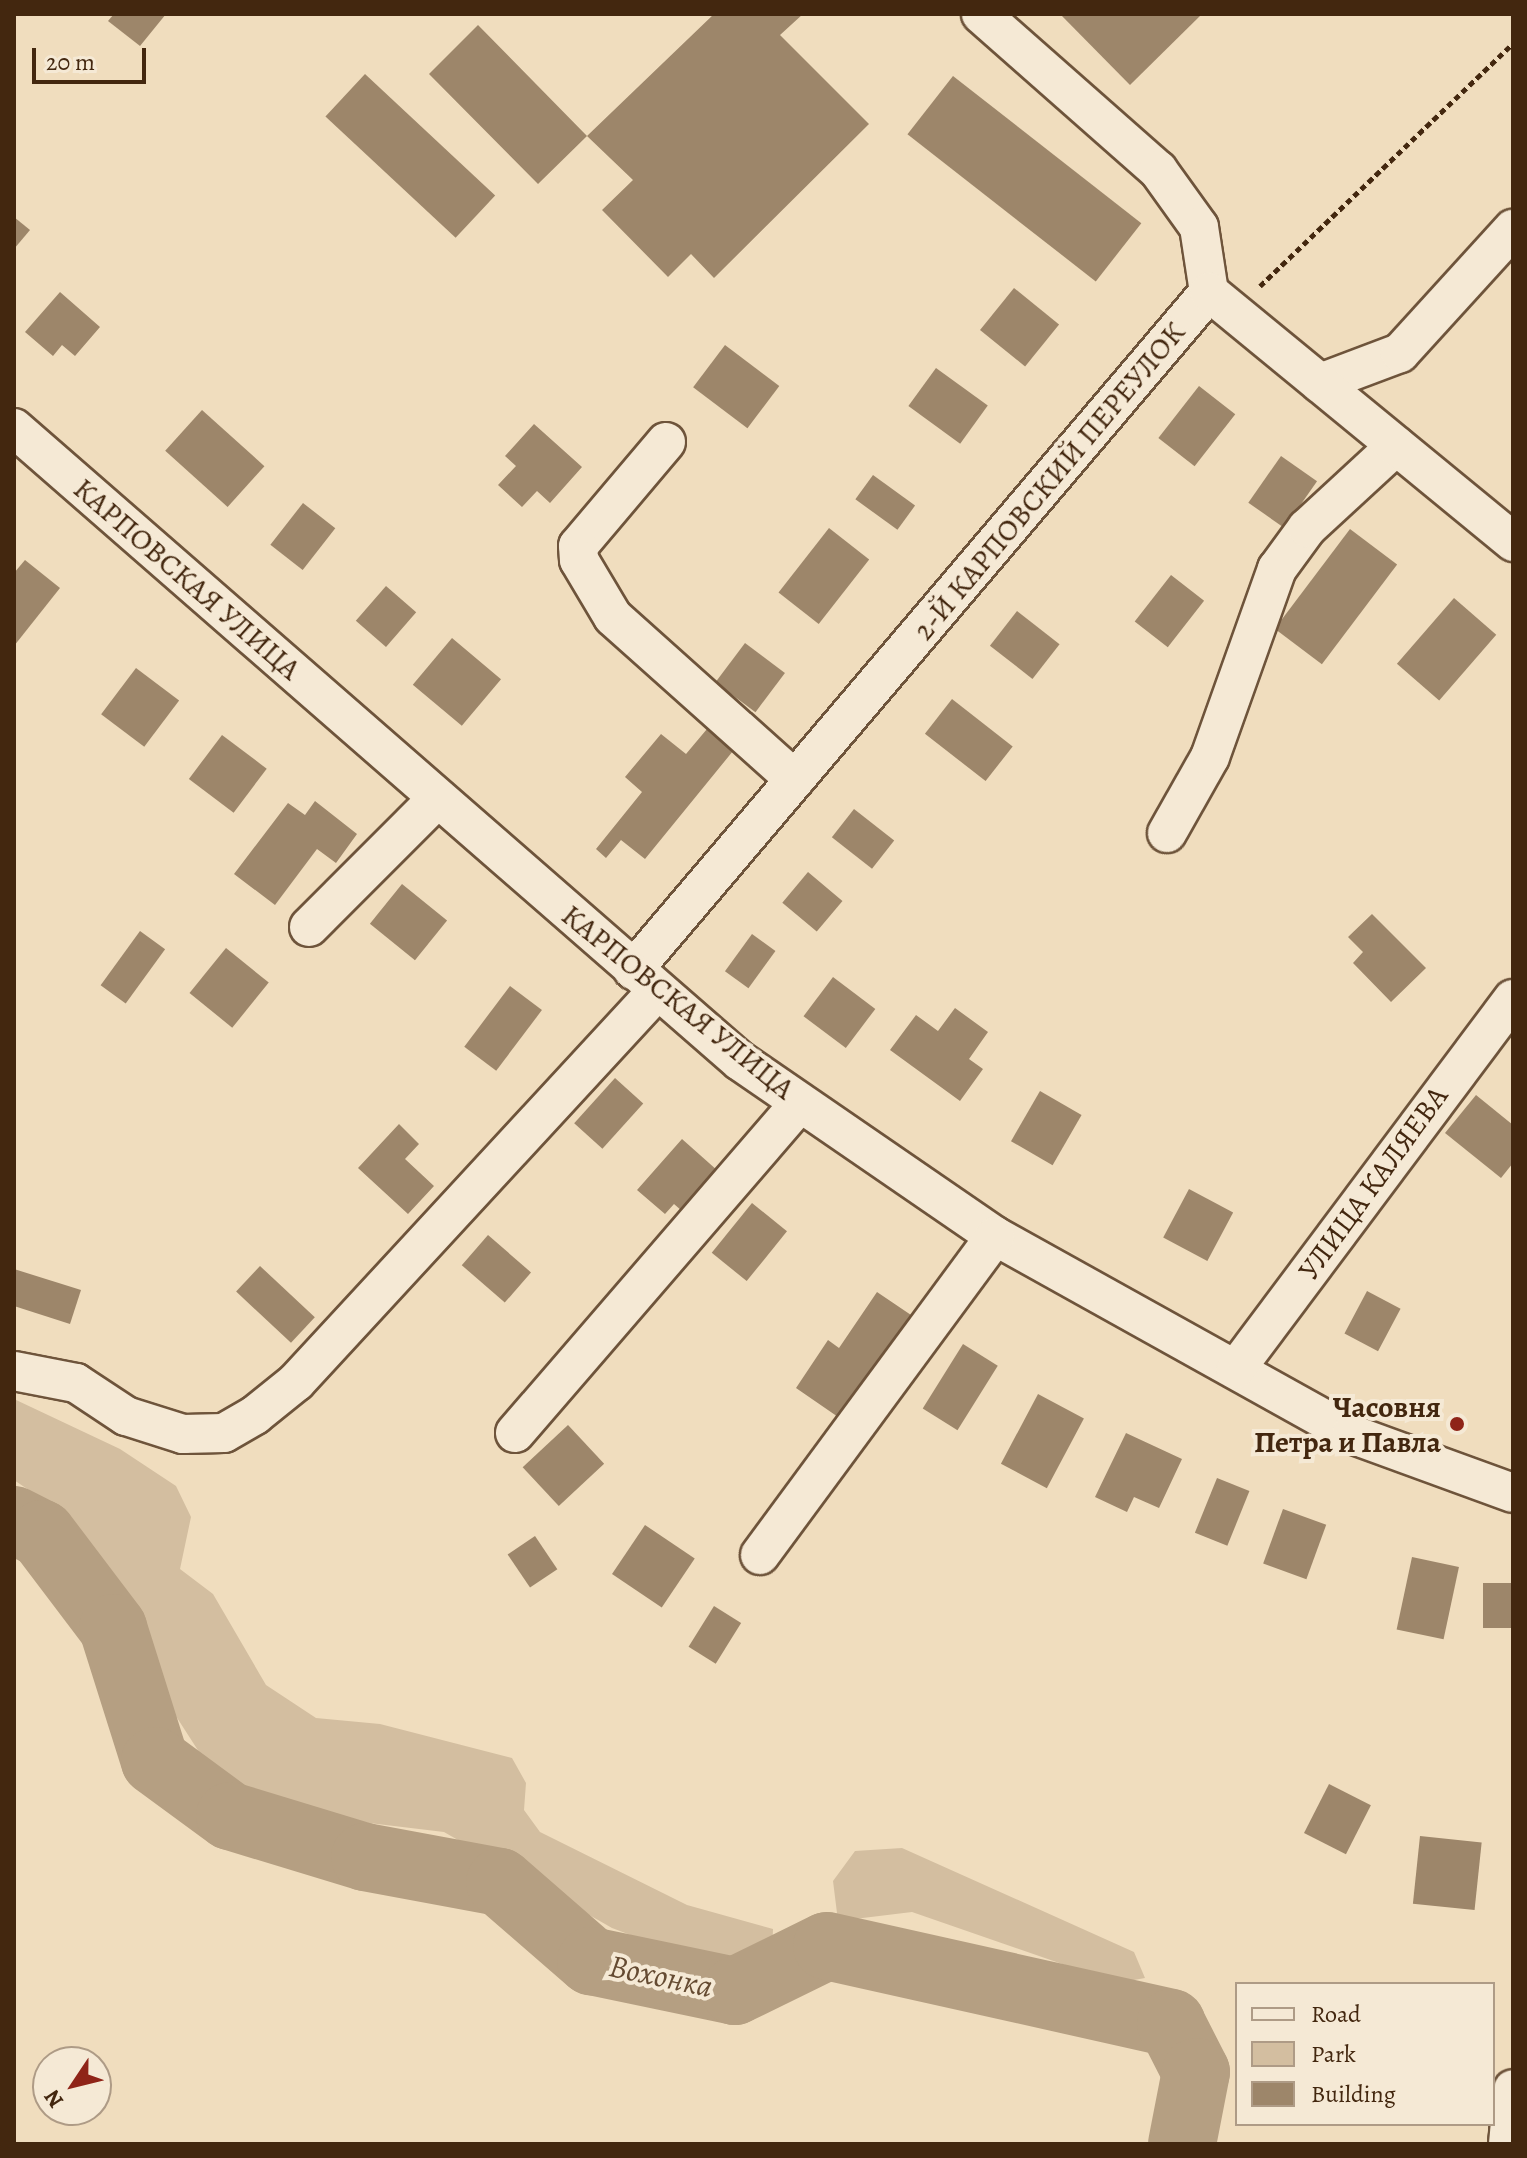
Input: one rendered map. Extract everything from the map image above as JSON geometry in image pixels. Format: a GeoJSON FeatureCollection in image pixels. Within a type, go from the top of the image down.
{"type":"FeatureCollection","features":[{"type":"Feature","properties":{"kind":"street"},"geometry":{"type":"LineString","coordinates":[[981,14],[1158,170],[1199,227],[1221,302],[1513,542]]}},
{"type":"Feature","properties":{"kind":"street"},"geometry":{"type":"LineString","coordinates":[[1320,383],[1400,353],[1513,229]]}},
{"type":"Feature","properties":{"kind":"street","name":"2-Й КАРПОВСКИЙ ПЕРЕУЛОК"},"geometry":{"type":"LineString","coordinates":[[14,1371],[76,1383],[126,1416],[183,1434],[224,1433],[255,1415],[296,1382],[645,981],[795,780],[1221,302]]}},
{"type":"Feature","properties":{"kind":"street","name":"КАРПОВСКАЯ УЛИЦА"},"geometry":{"type":"LineString","coordinates":[[14,428],[645,981],[800,1103],[995,1236],[1351,1434],[1513,1493]]}},
{"type":"Feature","properties":{"kind":"street"},"geometry":{"type":"LineString","coordinates":[[666,442],[578,546],[579,560],[613,617],[795,780]]}},
{"type":"Feature","properties":{"kind":"street"},"geometry":{"type":"LineString","coordinates":[[1167,833],[1210,757],[1277,569],[1307,528],[1396,446]]}},
{"type":"Feature","properties":{"kind":"street"},"geometry":{"type":"LineString","coordinates":[[309,927],[438,798]]}},
{"type":"Feature","properties":{"kind":"street","name":"УЛИЦА КАЛЯЕВА"},"geometry":{"type":"LineString","coordinates":[[1236,1369],[1513,999]]}},
{"type":"Feature","properties":{"kind":"street"},"geometry":{"type":"LineString","coordinates":[[515,1433],[800,1103]]}},
{"type":"Feature","properties":{"kind":"street"},"geometry":{"type":"LineString","coordinates":[[760,1555],[995,1236]]}},
{"type":"Feature","properties":{"kind":"street"},"geometry":{"type":"LineString","coordinates":[[1508,2144],[1513,2089]]}},
{"type":"Feature","properties":{"kind":"path"},"geometry":{"type":"LineString","coordinates":[[1221,302],[1513,43]]}},
{"type":"Feature","properties":{"kind":"green space"},"geometry":{"type":"Polygon","coordinates":[[[14,1399],[120,1449],[176,1486],[191,1517],[180,1569],[213,1594],[266,1685],[316,1718],[380,1724],[512,1758],[526,1783],[524,1810],[540,1832],[687,1905],[773,1929],[772,1953],[759,1963],[702,1962],[612,1928],[444,1832],[319,1817],[249,1794],[201,1755],[172,1710],[142,1632],[67,1516],[14,1480],[14,1399]]]}},
{"type":"Feature","properties":{"kind":"green space"},"geometry":{"type":"Polygon","coordinates":[[[902,1848],[1134,1952],[1145,1978],[1117,1983],[912,1912],[838,1921],[833,1881],[855,1851],[902,1848]]]}},
{"type":"Feature","properties":{"kind":"building"},"geometry":{"type":"Polygon","coordinates":[[[114,14],[166,14],[140,46],[108,21],[114,14]]]}},
{"type":"Feature","properties":{"kind":"building"},"geometry":{"type":"Polygon","coordinates":[[[714,14],[803,14],[780,35],[869,124],[714,278],[691,254],[668,277],[602,210],[633,180],[587,136],[714,14]]]}},
{"type":"Feature","properties":{"kind":"building"},"geometry":{"type":"Polygon","coordinates":[[[1060,14],[1202,14],[1130,85],[1060,14]]]}},
{"type":"Feature","properties":{"kind":"building"},"geometry":{"type":"Polygon","coordinates":[[[478,25],[587,136],[538,184],[429,74],[478,25]]]}},
{"type":"Feature","properties":{"kind":"building"},"geometry":{"type":"Polygon","coordinates":[[[365,74],[495,195],[456,238],[325,116],[365,74]]]}},
{"type":"Feature","properties":{"kind":"building"},"geometry":{"type":"Polygon","coordinates":[[[953,76],[1141,223],[1096,281],[907,134],[953,76]]]}},
{"type":"Feature","properties":{"kind":"building"},"geometry":{"type":"Polygon","coordinates":[[[14,217],[30,230],[14,249],[14,217]]]}},
{"type":"Feature","properties":{"kind":"building"},"geometry":{"type":"Polygon","coordinates":[[[1014,288],[1059,325],[1025,366],[980,330],[1014,288]]]}},
{"type":"Feature","properties":{"kind":"building"},"geometry":{"type":"Polygon","coordinates":[[[60,292],[100,327],[75,356],[62,345],[53,356],[25,332],[60,292]]]}},
{"type":"Feature","properties":{"kind":"building"},"geometry":{"type":"Polygon","coordinates":[[[725,345],[779,386],[747,428],[693,387],[725,345]]]}},
{"type":"Feature","properties":{"kind":"building"},"geometry":{"type":"Polygon","coordinates":[[[936,368],[988,406],[960,444],[908,406],[936,368]]]}},
{"type":"Feature","properties":{"kind":"building"},"geometry":{"type":"Polygon","coordinates":[[[1199,386],[1235,414],[1195,466],[1158,438],[1199,386]]]}},
{"type":"Feature","properties":{"kind":"building"},"geometry":{"type":"Polygon","coordinates":[[[202,410],[264,466],[228,507],[165,451],[202,410]]]}},
{"type":"Feature","properties":{"kind":"building"},"geometry":{"type":"Polygon","coordinates":[[[534,424],[582,467],[550,503],[537,491],[522,507],[498,485],[516,466],[505,456],[534,424]]]}},
{"type":"Feature","properties":{"kind":"building"},"geometry":{"type":"Polygon","coordinates":[[[1281,456],[1317,481],[1284,528],[1248,503],[1281,456]]]}},
{"type":"Feature","properties":{"kind":"building"},"geometry":{"type":"Polygon","coordinates":[[[873,475],[915,506],[897,530],[855,499],[873,475]]]}},
{"type":"Feature","properties":{"kind":"building"},"geometry":{"type":"Polygon","coordinates":[[[303,503],[335,528],[303,570],[270,545],[303,503]]]}},
{"type":"Feature","properties":{"kind":"building"},"geometry":{"type":"Polygon","coordinates":[[[829,528],[869,559],[819,624],[779,593],[829,528]]]}},
{"type":"Feature","properties":{"kind":"building"},"geometry":{"type":"Polygon","coordinates":[[[1350,529],[1397,565],[1322,664],[1275,629],[1350,529]]]}},
{"type":"Feature","properties":{"kind":"building"},"geometry":{"type":"Polygon","coordinates":[[[25,560],[60,588],[14,646],[14,573],[25,560]]]}},
{"type":"Feature","properties":{"kind":"building"},"geometry":{"type":"Polygon","coordinates":[[[1171,575],[1204,601],[1168,647],[1135,621],[1171,575]]]}},
{"type":"Feature","properties":{"kind":"building"},"geometry":{"type":"Polygon","coordinates":[[[386,586],[416,612],[386,647],[356,621],[386,586]]]}},
{"type":"Feature","properties":{"kind":"building"},"geometry":{"type":"Polygon","coordinates":[[[1454,598],[1496,635],[1439,700],[1397,664],[1454,598]]]}},
{"type":"Feature","properties":{"kind":"building"},"geometry":{"type":"Polygon","coordinates":[[[1017,611],[1060,644],[1032,679],[990,646],[1017,611]]]}},
{"type":"Feature","properties":{"kind":"building"},"geometry":{"type":"Polygon","coordinates":[[[452,638],[501,679],[462,726],[413,685],[452,638]]]}},
{"type":"Feature","properties":{"kind":"building"},"geometry":{"type":"Polygon","coordinates":[[[745,643],[785,673],[755,712],[716,682],[745,643]]]}},
{"type":"Feature","properties":{"kind":"building"},"geometry":{"type":"Polygon","coordinates":[[[136,668],[179,700],[144,747],[101,714],[136,668]]]}},
{"type":"Feature","properties":{"kind":"building"},"geometry":{"type":"Polygon","coordinates":[[[952,699],[1013,746],[986,781],[925,734],[952,699]]]}},
{"type":"Feature","properties":{"kind":"building"},"geometry":{"type":"Polygon","coordinates":[[[707,729],[733,751],[645,859],[621,840],[606,858],[596,849],[642,792],[625,777],[661,734],[686,754],[707,729]]]}},
{"type":"Feature","properties":{"kind":"building"},"geometry":{"type":"Polygon","coordinates":[[[222,735],[267,769],[234,813],[189,779],[222,735]]]}},
{"type":"Feature","properties":{"kind":"building"},"geometry":{"type":"Polygon","coordinates":[[[315,801],[357,834],[336,863],[317,849],[275,905],[234,874],[288,803],[305,815],[315,801]]]}},
{"type":"Feature","properties":{"kind":"building"},"geometry":{"type":"Polygon","coordinates":[[[854,809],[894,840],[872,869],[832,837],[854,809]]]}},
{"type":"Feature","properties":{"kind":"building"},"geometry":{"type":"Polygon","coordinates":[[[808,872],[842,901],[817,932],[782,903],[808,872]]]}},
{"type":"Feature","properties":{"kind":"building"},"geometry":{"type":"Polygon","coordinates":[[[402,884],[447,921],[415,960],[370,924],[402,884]]]}},
{"type":"Feature","properties":{"kind":"building"},"geometry":{"type":"Polygon","coordinates":[[[1372,914],[1426,968],[1391,1002],[1353,963],[1363,952],[1348,937],[1372,914]]]}},
{"type":"Feature","properties":{"kind":"building"},"geometry":{"type":"Polygon","coordinates":[[[140,931],[165,949],[126,1003],[101,985],[140,931]]]}},
{"type":"Feature","properties":{"kind":"building"},"geometry":{"type":"Polygon","coordinates":[[[752,934],[775,951],[748,988],[725,971],[752,934]]]}},
{"type":"Feature","properties":{"kind":"building"},"geometry":{"type":"Polygon","coordinates":[[[226,948],[269,983],[232,1028],[189,993],[226,948]]]}},
{"type":"Feature","properties":{"kind":"building"},"geometry":{"type":"Polygon","coordinates":[[[833,977],[875,1009],[846,1048],[804,1016],[833,977]]]}},
{"type":"Feature","properties":{"kind":"building"},"geometry":{"type":"Polygon","coordinates":[[[510,986],[542,1010],[496,1071],[464,1047],[510,986]]]}},
{"type":"Feature","properties":{"kind":"building"},"geometry":{"type":"Polygon","coordinates":[[[955,1008],[988,1032],[969,1059],[983,1069],[960,1101],[890,1050],[916,1015],[938,1031],[955,1008]]]}},
{"type":"Feature","properties":{"kind":"building"},"geometry":{"type":"Polygon","coordinates":[[[615,1078],[643,1103],[602,1149],[574,1123],[615,1078]]]}},
{"type":"Feature","properties":{"kind":"building"},"geometry":{"type":"Polygon","coordinates":[[[1040,1091],[1082,1115],[1053,1165],[1011,1141],[1040,1091]]]}},
{"type":"Feature","properties":{"kind":"building"},"geometry":{"type":"Polygon","coordinates":[[[1476,1095],[1513,1125],[1513,1163],[1501,1178],[1445,1133],[1476,1095]]]}},
{"type":"Feature","properties":{"kind":"building"},"geometry":{"type":"Polygon","coordinates":[[[399,1124],[419,1144],[405,1159],[434,1186],[408,1214],[358,1168],[399,1124]]]}},
{"type":"Feature","properties":{"kind":"building"},"geometry":{"type":"Polygon","coordinates":[[[682,1139],[718,1171],[682,1211],[674,1204],[665,1214],[637,1190],[682,1139]]]}},
{"type":"Feature","properties":{"kind":"building"},"geometry":{"type":"Polygon","coordinates":[[[1189,1189],[1233,1212],[1207,1261],[1163,1238],[1189,1189]]]}},
{"type":"Feature","properties":{"kind":"building"},"geometry":{"type":"Polygon","coordinates":[[[752,1203],[787,1231],[747,1281],[712,1253],[752,1203]]]}},
{"type":"Feature","properties":{"kind":"building"},"geometry":{"type":"Polygon","coordinates":[[[488,1235],[531,1272],[505,1303],[462,1265],[488,1235]]]}},
{"type":"Feature","properties":{"kind":"building"},"geometry":{"type":"Polygon","coordinates":[[[260,1266],[315,1317],[291,1343],[236,1292],[260,1266]]]}},
{"type":"Feature","properties":{"kind":"building"},"geometry":{"type":"Polygon","coordinates":[[[14,1269],[81,1290],[70,1324],[14,1306],[14,1269]]]}},
{"type":"Feature","properties":{"kind":"building"},"geometry":{"type":"Polygon","coordinates":[[[1367,1291],[1401,1309],[1378,1351],[1344,1333],[1367,1291]]]}},
{"type":"Feature","properties":{"kind":"building"},"geometry":{"type":"Polygon","coordinates":[[[877,1292],[911,1315],[841,1419],[796,1388],[828,1340],[839,1348],[877,1292]]]}},
{"type":"Feature","properties":{"kind":"building"},"geometry":{"type":"Polygon","coordinates":[[[963,1344],[998,1366],[957,1430],[923,1408],[963,1344]]]}},
{"type":"Feature","properties":{"kind":"building"},"geometry":{"type":"Polygon","coordinates":[[[1038,1394],[1084,1418],[1047,1488],[1001,1464],[1038,1394]]]}},
{"type":"Feature","properties":{"kind":"building"},"geometry":{"type":"Polygon","coordinates":[[[568,1425],[604,1464],[559,1506],[523,1467],[568,1425]]]}},
{"type":"Feature","properties":{"kind":"building"},"geometry":{"type":"Polygon","coordinates":[[[1126,1433],[1182,1459],[1159,1508],[1134,1497],[1127,1512],[1095,1497],[1126,1433]]]}},
{"type":"Feature","properties":{"kind":"building"},"geometry":{"type":"Polygon","coordinates":[[[1217,1478],[1249,1491],[1227,1546],[1195,1533],[1217,1478]]]}},
{"type":"Feature","properties":{"kind":"building"},"geometry":{"type":"Polygon","coordinates":[[[1283,1509],[1326,1525],[1306,1579],[1263,1564],[1283,1509]]]}},
{"type":"Feature","properties":{"kind":"building"},"geometry":{"type":"Polygon","coordinates":[[[645,1525],[695,1559],[662,1607],[612,1574],[645,1525]]]}},
{"type":"Feature","properties":{"kind":"building"},"geometry":{"type":"Polygon","coordinates":[[[535,1536],[557,1569],[530,1588],[508,1554],[535,1536]]]}},
{"type":"Feature","properties":{"kind":"building"},"geometry":{"type":"Polygon","coordinates":[[[1412,1557],[1459,1567],[1444,1639],[1397,1629],[1412,1557]]]}},
{"type":"Feature","properties":{"kind":"building"},"geometry":{"type":"Polygon","coordinates":[[[1483,1583],[1513,1583],[1513,1628],[1483,1628],[1483,1583]]]}},
{"type":"Feature","properties":{"kind":"building"},"geometry":{"type":"Polygon","coordinates":[[[714,1606],[741,1623],[716,1664],[689,1647],[714,1606]]]}},
{"type":"Feature","properties":{"kind":"building"},"geometry":{"type":"Polygon","coordinates":[[[1329,1784],[1371,1805],[1346,1854],[1304,1833],[1329,1784]]]}},
{"type":"Feature","properties":{"kind":"building"},"geometry":{"type":"Polygon","coordinates":[[[1420,1836],[1482,1842],[1475,1910],[1413,1904],[1420,1836]]]}},
{"type":"Feature","properties":{"kind":"waterway","name":"Вохонка"},"geometry":{"type":"LineString","coordinates":[[14,1520],[42,1534],[113,1628],[155,1761],[230,1816],[365,1857],[500,1882],[591,1961],[735,1991],[827,1946],[1171,2023],[1196,2072],[1182,2144]]}},
{"type":"Feature","properties":{"kind":"place","name":"Часовня Петра и Павла"},"geometry":{"type":"Point","coordinates":[1457,1424]}}]}
